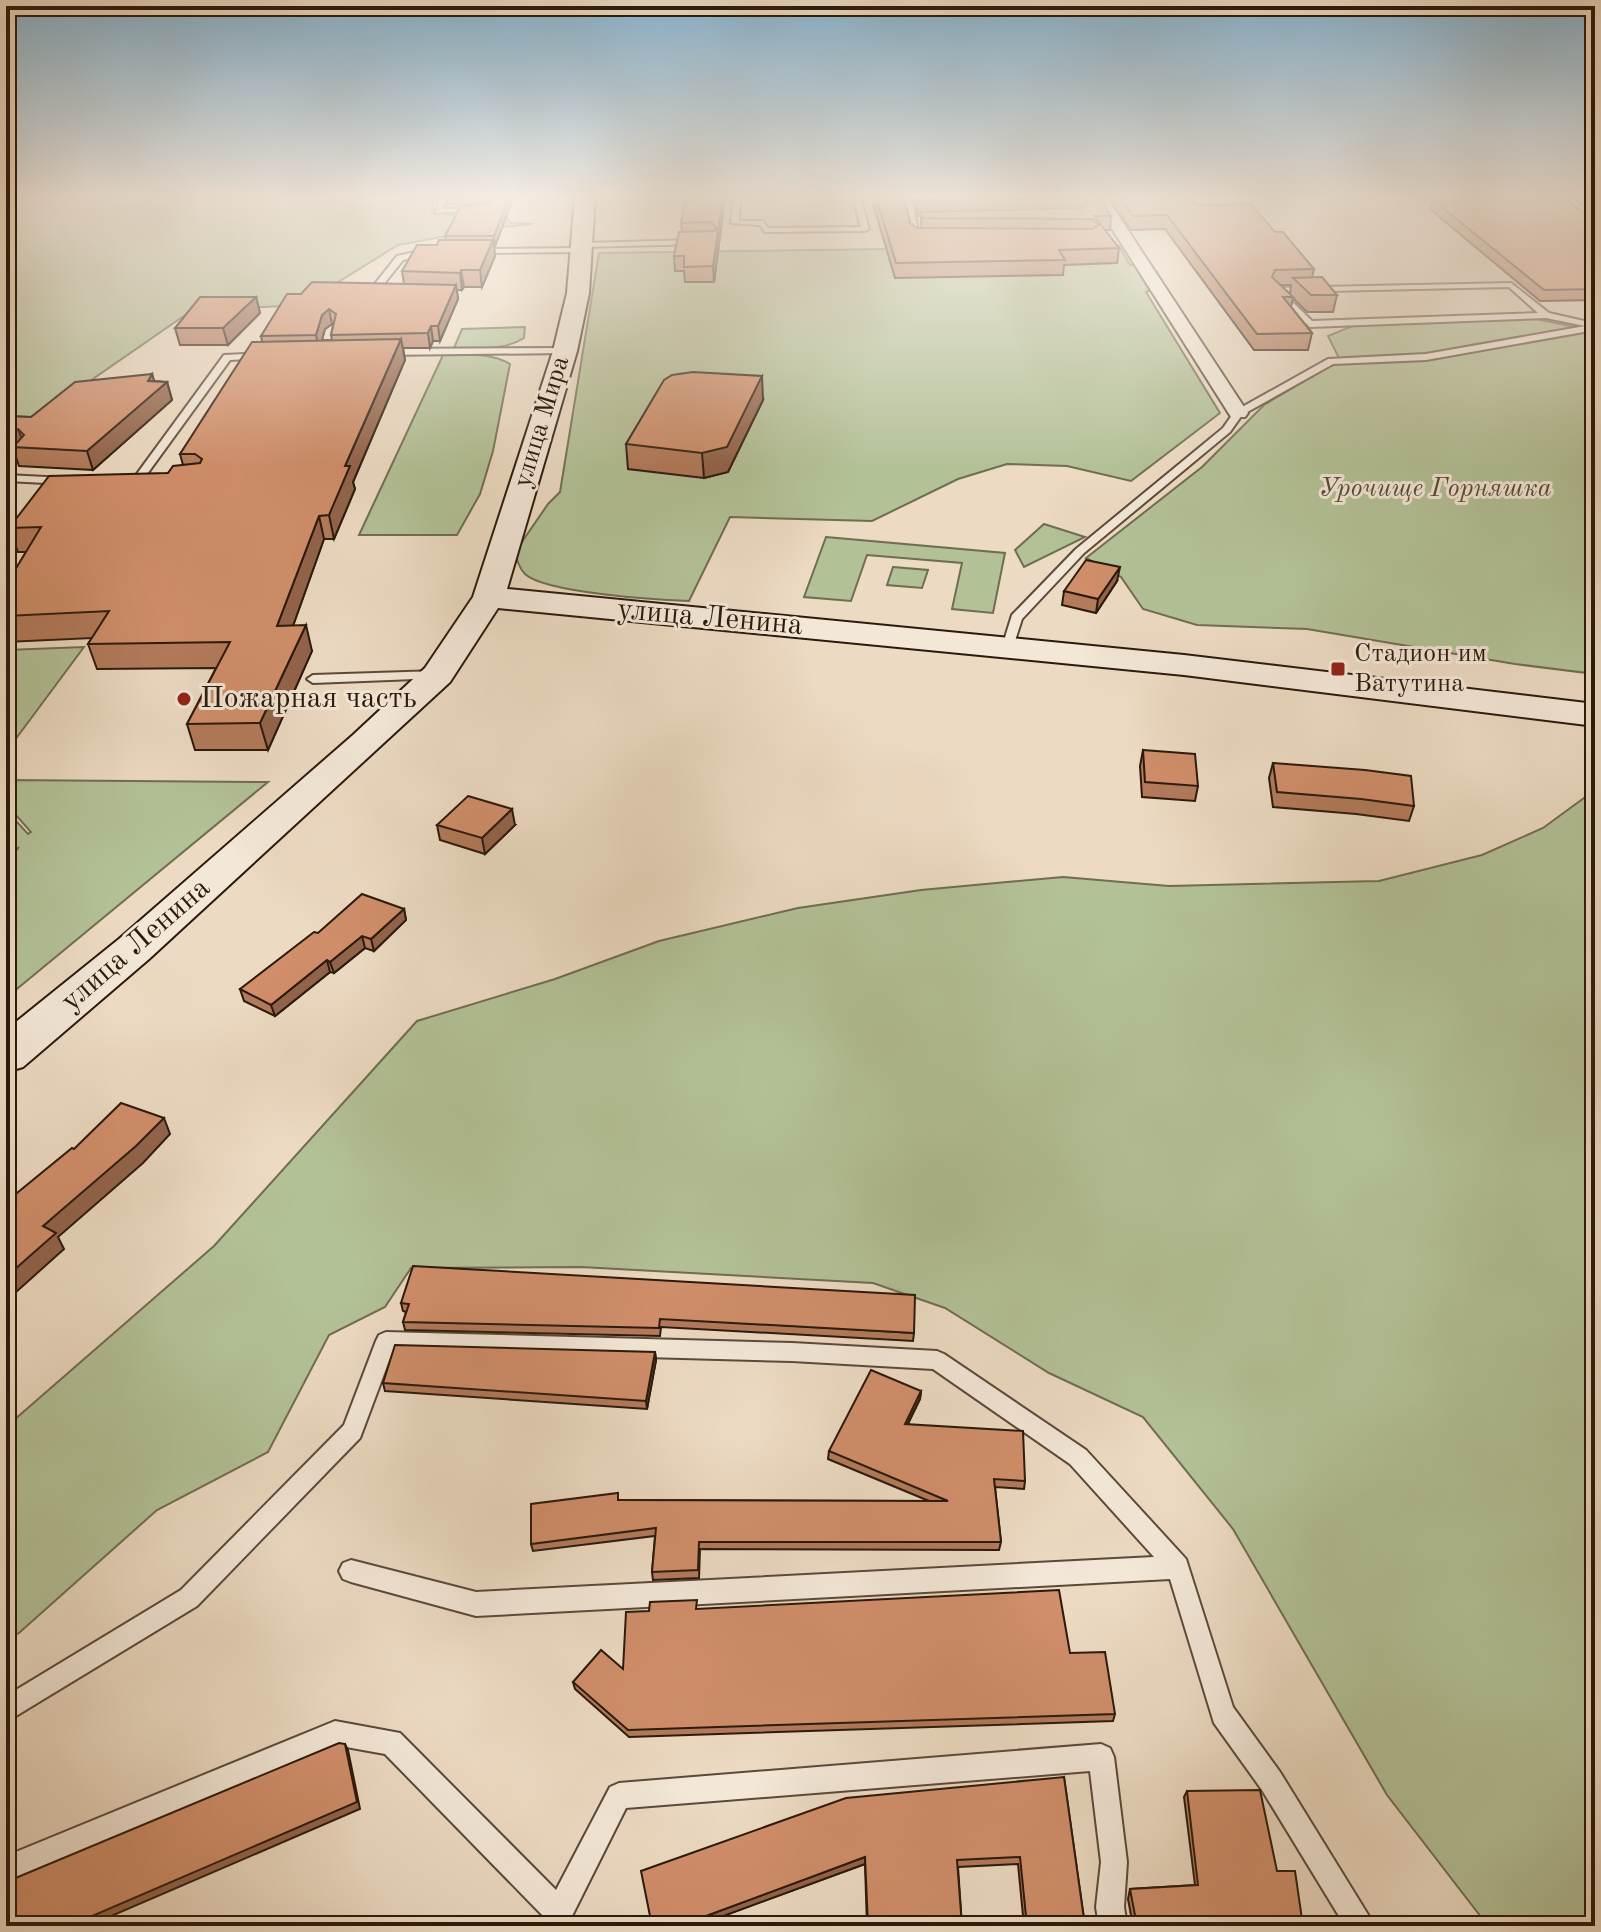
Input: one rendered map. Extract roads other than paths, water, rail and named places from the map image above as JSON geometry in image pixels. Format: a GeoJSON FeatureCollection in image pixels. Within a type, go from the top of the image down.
{"type":"FeatureCollection","features":[{"type":"Feature","properties":{"kind":"main road","name":"улица Мира"},"geometry":{"type":"LineString","coordinates":[[489,597],[565,351],[579,287]]}},
{"type":"Feature","properties":{"kind":"main road","name":"улица Ленина"},"geometry":{"type":"LineString","coordinates":[[6,1055],[134,949],[438,675],[489,597],[1008,647],[1595,715]]}},
{"type":"Feature","properties":{"kind":"street"},"geometry":{"type":"LineString","coordinates":[[1157,287],[1238,413]]}},
{"type":"Feature","properties":{"kind":"lane"},"geometry":{"type":"LineString","coordinates":[[377,287],[373,292],[387,292]]}},
{"type":"Feature","properties":{"kind":"lane"},"geometry":{"type":"LineString","coordinates":[[1409,287],[1275,290],[1310,324],[1546,315],[1595,327]]}},
{"type":"Feature","properties":{"kind":"lane"},"geometry":{"type":"LineString","coordinates":[[1514,287],[1546,315]]}},
{"type":"Feature","properties":{"kind":"lane"},"geometry":{"type":"LineString","coordinates":[[1008,647],[1016,618],[1080,551],[1227,430],[1238,413],[1331,361],[1426,357],[1595,327]]}},
{"type":"Feature","properties":{"kind":"lane"},"geometry":{"type":"LineString","coordinates":[[373,352],[565,351]]}},
{"type":"Feature","properties":{"kind":"lane"},"geometry":{"type":"LineString","coordinates":[[135,484],[227,357],[269,355]]}},
{"type":"Feature","properties":{"kind":"lane"},"geometry":{"type":"LineString","coordinates":[[6,478],[78,482]]}},
{"type":"Feature","properties":{"kind":"lane"},"geometry":{"type":"LineString","coordinates":[[121,483],[161,484]]}},
{"type":"Feature","properties":{"kind":"lane"},"geometry":{"type":"LineString","coordinates":[[313,679],[438,675]]}},
{"type":"Feature","properties":{"kind":"lane"},"geometry":{"type":"LineString","coordinates":[[6,1710],[189,1598],[352,1431],[386,1341],[792,1352],[937,1360],[1078,1457],[1178,1567],[1223,1714],[1271,1781],[1361,1926]]}},
{"type":"Feature","properties":{"kind":"lane"},"geometry":{"type":"LineString","coordinates":[[351,1571],[476,1604],[1178,1567]]}},
{"type":"Feature","properties":{"kind":"lane"},"geometry":{"type":"LineString","coordinates":[[6,1869],[335,1733],[391,1742],[559,1912],[619,1796],[1101,1757],[1114,1862],[1110,1907],[1113,1926]]}},
{"type":"Feature","properties":{"kind":"place","name":"Стадион им Ватутина"},"geometry":{"type":"Point","coordinates":[1338,669]}},
{"type":"Feature","properties":{"kind":"place","name":"Пожарная часть"},"geometry":{"type":"Point","coordinates":[184,699]}},
{"type":"Feature","properties":{"kind":"park label","name":"Урочище Горняшка"},"geometry":{"type":"Point","coordinates":[1435,489]}}]}
